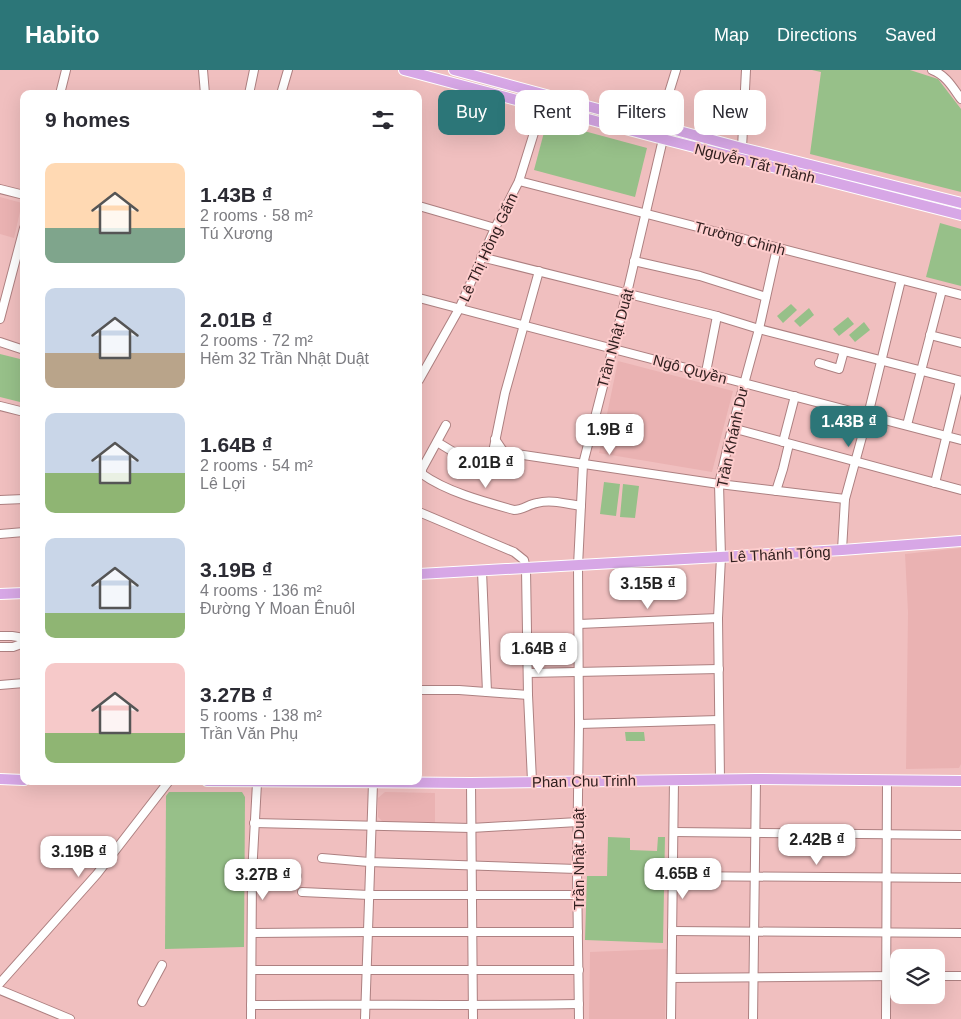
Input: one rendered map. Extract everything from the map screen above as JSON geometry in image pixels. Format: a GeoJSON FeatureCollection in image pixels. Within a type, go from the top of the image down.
{"type":"FeatureCollection","features":[{"type":"Feature","properties":{"kind":"main road","name":"Nguyễn Tất Thành"},"geometry":{"type":"LineString","coordinates":[[404,70],[515,100]]}},
{"type":"Feature","properties":{"kind":"main road","name":"Nguyễn Tất Thành"},"geometry":{"type":"LineString","coordinates":[[454,70],[599,109]]}},
{"type":"Feature","properties":{"kind":"main road","name":"Nguyễn Tất Thành"},"geometry":{"type":"LineString","coordinates":[[589,119],[961,215]]}},
{"type":"Feature","properties":{"kind":"main road","name":"Nguyễn Tất Thành"},"geometry":{"type":"LineString","coordinates":[[684,132],[961,203]]}},
{"type":"Feature","properties":{"kind":"main road"},"geometry":{"type":"LineString","coordinates":[[739,159],[742,148]]}},
{"type":"Feature","properties":{"kind":"main road","name":"Lê Thánh Tông"},"geometry":{"type":"LineString","coordinates":[[422,574],[842,550],[961,540]]}},
{"type":"Feature","properties":{"kind":"main road"},"geometry":{"type":"LineString","coordinates":[[0,594],[20,593]]}},
{"type":"Feature","properties":{"kind":"main road","name":"Phan Chu Trinh"},"geometry":{"type":"LineString","coordinates":[[422,783],[756,779],[961,781]]}},
{"type":"Feature","properties":{"kind":"main road"},"geometry":{"type":"LineString","coordinates":[[0,780],[20,780]]}},
{"type":"Feature","properties":{"kind":"street"},"geometry":{"type":"LineString","coordinates":[[61,90],[66,70]]}},
{"type":"Feature","properties":{"kind":"street"},"geometry":{"type":"LineString","coordinates":[[203,70],[205,90]]}},
{"type":"Feature","properties":{"kind":"street"},"geometry":{"type":"LineString","coordinates":[[250,90],[254,70]]}},
{"type":"Feature","properties":{"kind":"street"},"geometry":{"type":"LineString","coordinates":[[283,90],[288,70]]}},
{"type":"Feature","properties":{"kind":"street"},"geometry":{"type":"LineString","coordinates":[[670,90],[676,70]]}},
{"type":"Feature","properties":{"kind":"street"},"geometry":{"type":"LineString","coordinates":[[742,148],[746,70]]}},
{"type":"Feature","properties":{"kind":"street"},"geometry":{"type":"LineString","coordinates":[[932,70],[945,77],[961,99]]}},
{"type":"Feature","properties":{"kind":"street","name":"Lê Thị Hồng Gấm"},"geometry":{"type":"LineString","coordinates":[[422,375],[459,309],[481,257],[519,181],[533,135]]}},
{"type":"Feature","properties":{"kind":"street","name":"Trần Nhật Duật"},"geometry":{"type":"LineString","coordinates":[[579,1019],[577,895],[578,566],[583,464],[627,294],[663,139]]}},
{"type":"Feature","properties":{"kind":"street","name":"Trường Chinh"},"geometry":{"type":"LineString","coordinates":[[519,181],[961,295]]}},
{"type":"Feature","properties":{"kind":"street"},"geometry":{"type":"LineString","coordinates":[[0,189],[20,194]]}},
{"type":"Feature","properties":{"kind":"street"},"geometry":{"type":"LineString","coordinates":[[422,207],[495,228]]}},
{"type":"Feature","properties":{"kind":"street","name":"Trần Khánh Dư"},"geometry":{"type":"LineString","coordinates":[[720,780],[718,618],[721,557],[719,484],[778,248]]}},
{"type":"Feature","properties":{"kind":"street"},"geometry":{"type":"LineString","coordinates":[[0,317],[20,252]]}},
{"type":"Feature","properties":{"kind":"street"},"geometry":{"type":"LineString","coordinates":[[481,257],[716,316],[961,381],[935,483]]}},
{"type":"Feature","properties":{"kind":"street"},"geometry":{"type":"LineString","coordinates":[[634,261],[700,276],[766,297]]}},
{"type":"Feature","properties":{"kind":"street"},"geometry":{"type":"LineString","coordinates":[[493,452],[505,393],[539,271]]}},
{"type":"Feature","properties":{"kind":"street"},"geometry":{"type":"LineString","coordinates":[[842,550],[845,499],[901,280]]}},
{"type":"Feature","properties":{"kind":"street"},"geometry":{"type":"LineString","coordinates":[[907,426],[942,290]]}},
{"type":"Feature","properties":{"kind":"street","name":"Ngô Quyền"},"geometry":{"type":"LineString","coordinates":[[422,299],[961,440]]}},
{"type":"Feature","properties":{"kind":"street"},"geometry":{"type":"LineString","coordinates":[[706,372],[716,316]]}},
{"type":"Feature","properties":{"kind":"street"},"geometry":{"type":"LineString","coordinates":[[930,335],[961,343]]}},
{"type":"Feature","properties":{"kind":"street"},"geometry":{"type":"LineString","coordinates":[[0,342],[20,349]]}},
{"type":"Feature","properties":{"kind":"street"},"geometry":{"type":"LineString","coordinates":[[819,363],[839,369],[844,351]]}},
{"type":"Feature","properties":{"kind":"street"},"geometry":{"type":"LineString","coordinates":[[776,491],[783,469],[795,396]]}},
{"type":"Feature","properties":{"kind":"street"},"geometry":{"type":"LineString","coordinates":[[0,406],[20,411]]}},
{"type":"Feature","properties":{"kind":"street"},"geometry":{"type":"LineString","coordinates":[[422,470],[446,425]]}},
{"type":"Feature","properties":{"kind":"street"},"geometry":{"type":"LineString","coordinates":[[732,428],[961,490]]}},
{"type":"Feature","properties":{"kind":"street"},"geometry":{"type":"LineString","coordinates":[[495,439],[503,451]]}},
{"type":"Feature","properties":{"kind":"street"},"geometry":{"type":"LineString","coordinates":[[437,442],[470,462],[482,460],[493,452],[503,451],[719,484],[845,499]]}},
{"type":"Feature","properties":{"kind":"street"},"geometry":{"type":"LineString","coordinates":[[422,473],[444,486],[514,510],[537,502],[581,506]]}},
{"type":"Feature","properties":{"kind":"street"},"geometry":{"type":"LineString","coordinates":[[0,500],[20,499]]}},
{"type":"Feature","properties":{"kind":"street"},"geometry":{"type":"LineString","coordinates":[[422,513],[514,552],[524,560],[526,569],[528,695],[532,782]]}},
{"type":"Feature","properties":{"kind":"street"},"geometry":{"type":"LineString","coordinates":[[0,534],[20,532]]}},
{"type":"Feature","properties":{"kind":"street"},"geometry":{"type":"LineString","coordinates":[[482,571],[487,692]]}},
{"type":"Feature","properties":{"kind":"street"},"geometry":{"type":"LineString","coordinates":[[579,624],[718,618]]}},
{"type":"Feature","properties":{"kind":"street"},"geometry":{"type":"LineString","coordinates":[[0,636],[20,637]]}},
{"type":"Feature","properties":{"kind":"street"},"geometry":{"type":"LineString","coordinates":[[0,647],[13,647],[20,644]]}},
{"type":"Feature","properties":{"kind":"street"},"geometry":{"type":"LineString","coordinates":[[528,673],[719,669]]}},
{"type":"Feature","properties":{"kind":"street"},"geometry":{"type":"LineString","coordinates":[[0,685],[20,684]]}},
{"type":"Feature","properties":{"kind":"street"},"geometry":{"type":"LineString","coordinates":[[422,690],[528,695]]}},
{"type":"Feature","properties":{"kind":"street"},"geometry":{"type":"LineString","coordinates":[[579,724],[719,720]]}},
{"type":"Feature","properties":{"kind":"street"},"geometry":{"type":"LineString","coordinates":[[753,1019],[756,779]]}},
{"type":"Feature","properties":{"kind":"street"},"geometry":{"type":"LineString","coordinates":[[672,1019],[674,780]]}},
{"type":"Feature","properties":{"kind":"street"},"geometry":{"type":"LineString","coordinates":[[886,1019],[887,781]]}},
{"type":"Feature","properties":{"kind":"street"},"geometry":{"type":"LineString","coordinates":[[470,783],[473,1019]]}},
{"type":"Feature","properties":{"kind":"street"},"geometry":{"type":"LineString","coordinates":[[0,983],[97,874],[166,785]]}},
{"type":"Feature","properties":{"kind":"street"},"geometry":{"type":"LineString","coordinates":[[251,1019],[252,875],[258,785]]}},
{"type":"Feature","properties":{"kind":"street"},"geometry":{"type":"LineString","coordinates":[[365,1019],[370,825],[373,785]]}},
{"type":"Feature","properties":{"kind":"street"},"geometry":{"type":"LineString","coordinates":[[254,824],[471,828],[578,822]]}},
{"type":"Feature","properties":{"kind":"street"},"geometry":{"type":"LineString","coordinates":[[674,832],[961,835]]}},
{"type":"Feature","properties":{"kind":"street"},"geometry":{"type":"LineString","coordinates":[[322,858],[369,862],[577,869]]}},
{"type":"Feature","properties":{"kind":"street"},"geometry":{"type":"LineString","coordinates":[[252,875],[298,876]]}},
{"type":"Feature","properties":{"kind":"street"},"geometry":{"type":"LineString","coordinates":[[672,876],[961,878]]}},
{"type":"Feature","properties":{"kind":"street"},"geometry":{"type":"LineString","coordinates":[[302,892],[369,895],[577,895]]}},
{"type":"Feature","properties":{"kind":"street"},"geometry":{"type":"LineString","coordinates":[[672,931],[961,933]]}},
{"type":"Feature","properties":{"kind":"street"},"geometry":{"type":"LineString","coordinates":[[252,933],[578,932]]}},
{"type":"Feature","properties":{"kind":"street"},"geometry":{"type":"LineString","coordinates":[[142,1002],[162,964]]}},
{"type":"Feature","properties":{"kind":"street"},"geometry":{"type":"LineString","coordinates":[[252,970],[579,970]]}},
{"type":"Feature","properties":{"kind":"street"},"geometry":{"type":"LineString","coordinates":[[672,978],[887,976]]}},
{"type":"Feature","properties":{"kind":"street"},"geometry":{"type":"LineString","coordinates":[[945,976],[961,976]]}},
{"type":"Feature","properties":{"kind":"street"},"geometry":{"type":"LineString","coordinates":[[0,990],[70,1019]]}},
{"type":"Feature","properties":{"kind":"street"},"geometry":{"type":"LineString","coordinates":[[252,1005],[364,1004],[473,1006],[579,1004]]}},
{"type":"Feature","properties":{"kind":"shaded area"},"geometry":{"type":"Polygon","coordinates":[[[0,197],[20,202],[20,212],[14,238],[0,234],[0,197]]]}},
{"type":"Feature","properties":{"kind":"shaded area"},"geometry":{"type":"Polygon","coordinates":[[[618,361],[733,391],[712,472],[599,453],[618,361]]]}},
{"type":"Feature","properties":{"kind":"shaded area"},"geometry":{"type":"Polygon","coordinates":[[[961,548],[961,764],[959,768],[906,769],[908,612],[905,554],[961,548]]]}},
{"type":"Feature","properties":{"kind":"shaded area"},"geometry":{"type":"Polygon","coordinates":[[[385,792],[435,793],[435,824],[384,823],[378,817],[378,798],[385,792]]]}},
{"type":"Feature","properties":{"kind":"shaded area"},"geometry":{"type":"Polygon","coordinates":[[[667,949],[665,1019],[589,1019],[590,952],[667,949]]]}},
{"type":"Feature","properties":{"kind":"green space"},"geometry":{"type":"Polygon","coordinates":[[[812,70],[910,70],[938,79],[961,109],[961,192],[810,154],[821,72],[812,70]]]}},
{"type":"Feature","properties":{"kind":"green space"},"geometry":{"type":"Polygon","coordinates":[[[589,132],[647,148],[635,197],[534,170],[543,135],[589,135],[589,132]]]}},
{"type":"Feature","properties":{"kind":"green space"},"geometry":{"type":"Polygon","coordinates":[[[940,223],[961,229],[961,286],[926,277],[940,223]]]}},
{"type":"Feature","properties":{"kind":"green space"},"geometry":{"type":"Polygon","coordinates":[[[791,304],[797,310],[783,323],[777,316],[791,304]]]}},
{"type":"Feature","properties":{"kind":"green space"},"geometry":{"type":"Polygon","coordinates":[[[809,308],[814,315],[800,327],[794,321],[809,308]]]}},
{"type":"Feature","properties":{"kind":"green space"},"geometry":{"type":"Polygon","coordinates":[[[848,317],[854,324],[839,336],[833,329],[848,317]]]}},
{"type":"Feature","properties":{"kind":"green space"},"geometry":{"type":"Polygon","coordinates":[[[864,322],[870,330],[855,342],[849,335],[864,322]]]}},
{"type":"Feature","properties":{"kind":"green space"},"geometry":{"type":"Polygon","coordinates":[[[0,354],[20,359],[20,402],[0,397],[0,354]]]}},
{"type":"Feature","properties":{"kind":"green space"},"geometry":{"type":"Polygon","coordinates":[[[604,482],[620,484],[616,516],[600,514],[604,482]]]}},
{"type":"Feature","properties":{"kind":"green space"},"geometry":{"type":"Polygon","coordinates":[[[623,484],[639,486],[635,518],[620,517],[623,484]]]}},
{"type":"Feature","properties":{"kind":"green space"},"geometry":{"type":"Polygon","coordinates":[[[625,732],[644,732],[645,741],[626,741],[625,732]]]}},
{"type":"Feature","properties":{"kind":"green space"},"geometry":{"type":"Polygon","coordinates":[[[169,792],[242,792],[245,797],[244,947],[165,949],[166,796],[169,792]]]}},
{"type":"Feature","properties":{"kind":"green space"},"geometry":{"type":"Polygon","coordinates":[[[608,837],[630,838],[630,850],[657,851],[658,837],[665,837],[663,943],[585,940],[587,876],[607,876],[608,837]]]}}]}
